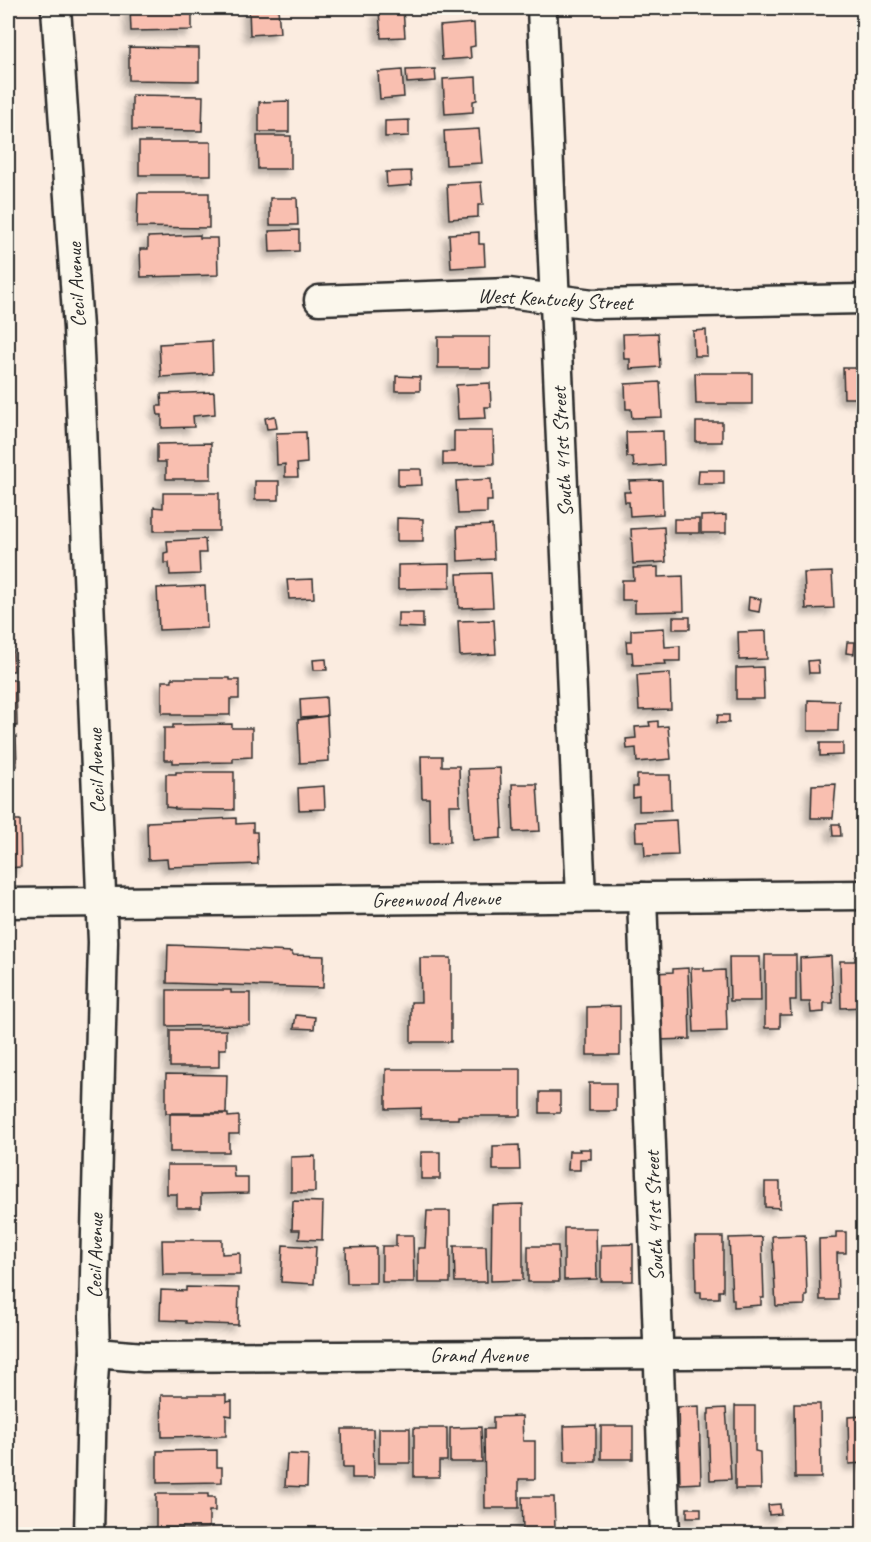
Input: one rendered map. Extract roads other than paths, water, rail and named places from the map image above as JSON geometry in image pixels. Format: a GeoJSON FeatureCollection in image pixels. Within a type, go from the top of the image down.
{"type":"FeatureCollection","features":[{"type":"Feature","properties":{"kind":"street","name":"Cecil Avenue"},"geometry":{"type":"LineString","coordinates":[[56,8],[78,328],[103,942],[89,1534]]}},
{"type":"Feature","properties":{"kind":"street","name":"South 41st Street"},"geometry":{"type":"LineString","coordinates":[[542,8],[581,897]]}},
{"type":"Feature","properties":{"kind":"street","name":"West Kentucky Street"},"geometry":{"type":"LineString","coordinates":[[319,300],[509,293],[593,304],[864,298]]}},
{"type":"Feature","properties":{"kind":"street","name":"Greenwood Avenue"},"geometry":{"type":"LineString","coordinates":[[8,903],[864,895]]}},
{"type":"Feature","properties":{"kind":"street","name":"South 41st Street"},"geometry":{"type":"LineString","coordinates":[[642,897],[665,1534]]}},
{"type":"Feature","properties":{"kind":"street","name":"Grand Avenue"},"geometry":{"type":"LineString","coordinates":[[95,1353],[144,1357],[864,1353]]}}]}
